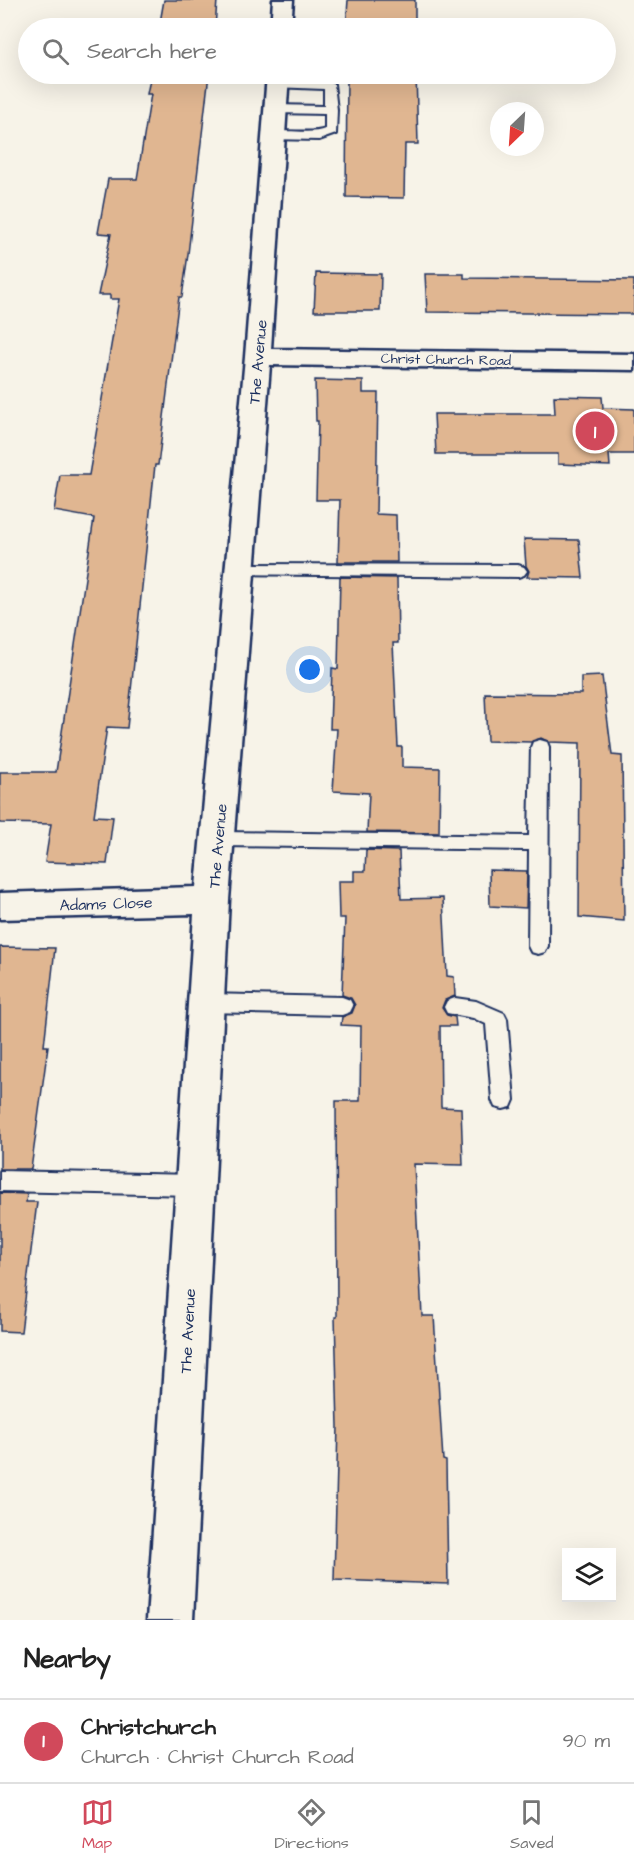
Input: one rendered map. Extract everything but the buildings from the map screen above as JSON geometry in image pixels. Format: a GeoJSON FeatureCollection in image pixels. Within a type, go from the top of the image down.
{"type":"FeatureCollection","features":[{"type":"Feature","properties":{"kind":"street"},"geometry":{"type":"LineString","coordinates":[[282,18],[283,0]]}},
{"type":"Feature","properties":{"kind":"street","name":"The Avenue"},"geometry":{"type":"LineString","coordinates":[[170,1620],[212,900],[258,357],[276,101]]}},
{"type":"Feature","properties":{"kind":"street","name":"Christ Church Road"},"geometry":{"type":"LineString","coordinates":[[258,357],[634,362]]}},
{"type":"Feature","properties":{"kind":"street","name":"Adams Close"},"geometry":{"type":"LineString","coordinates":[[0,906],[212,900]]}},
{"type":"Feature","properties":{"kind":"lane"},"geometry":{"type":"LineString","coordinates":[[325,85],[332,90],[331,131],[327,135],[276,101],[325,85]]}},
{"type":"Feature","properties":{"kind":"lane"},"geometry":{"type":"LineString","coordinates":[[276,101],[331,110]]}},
{"type":"Feature","properties":{"kind":"lane"},"geometry":{"type":"LineString","coordinates":[[239,570],[518,571]]}},
{"type":"Feature","properties":{"kind":"lane"},"geometry":{"type":"LineString","coordinates":[[538,946],[540,747]]}},
{"type":"Feature","properties":{"kind":"lane"},"geometry":{"type":"LineString","coordinates":[[218,839],[538,843]]}},
{"type":"Feature","properties":{"kind":"lane"},"geometry":{"type":"LineString","coordinates":[[206,1003],[342,1006]]}},
{"type":"Feature","properties":{"kind":"lane"},"geometry":{"type":"LineString","coordinates":[[455,1007],[476,1010],[496,1019],[503,1100]]}},
{"type":"Feature","properties":{"kind":"lane"},"geometry":{"type":"LineString","coordinates":[[0,1181],[195,1185]]}},
{"type":"Feature","properties":{"kind":"place","name":"Christchurch"},"geometry":{"type":"Point","coordinates":[595,431]}}]}
